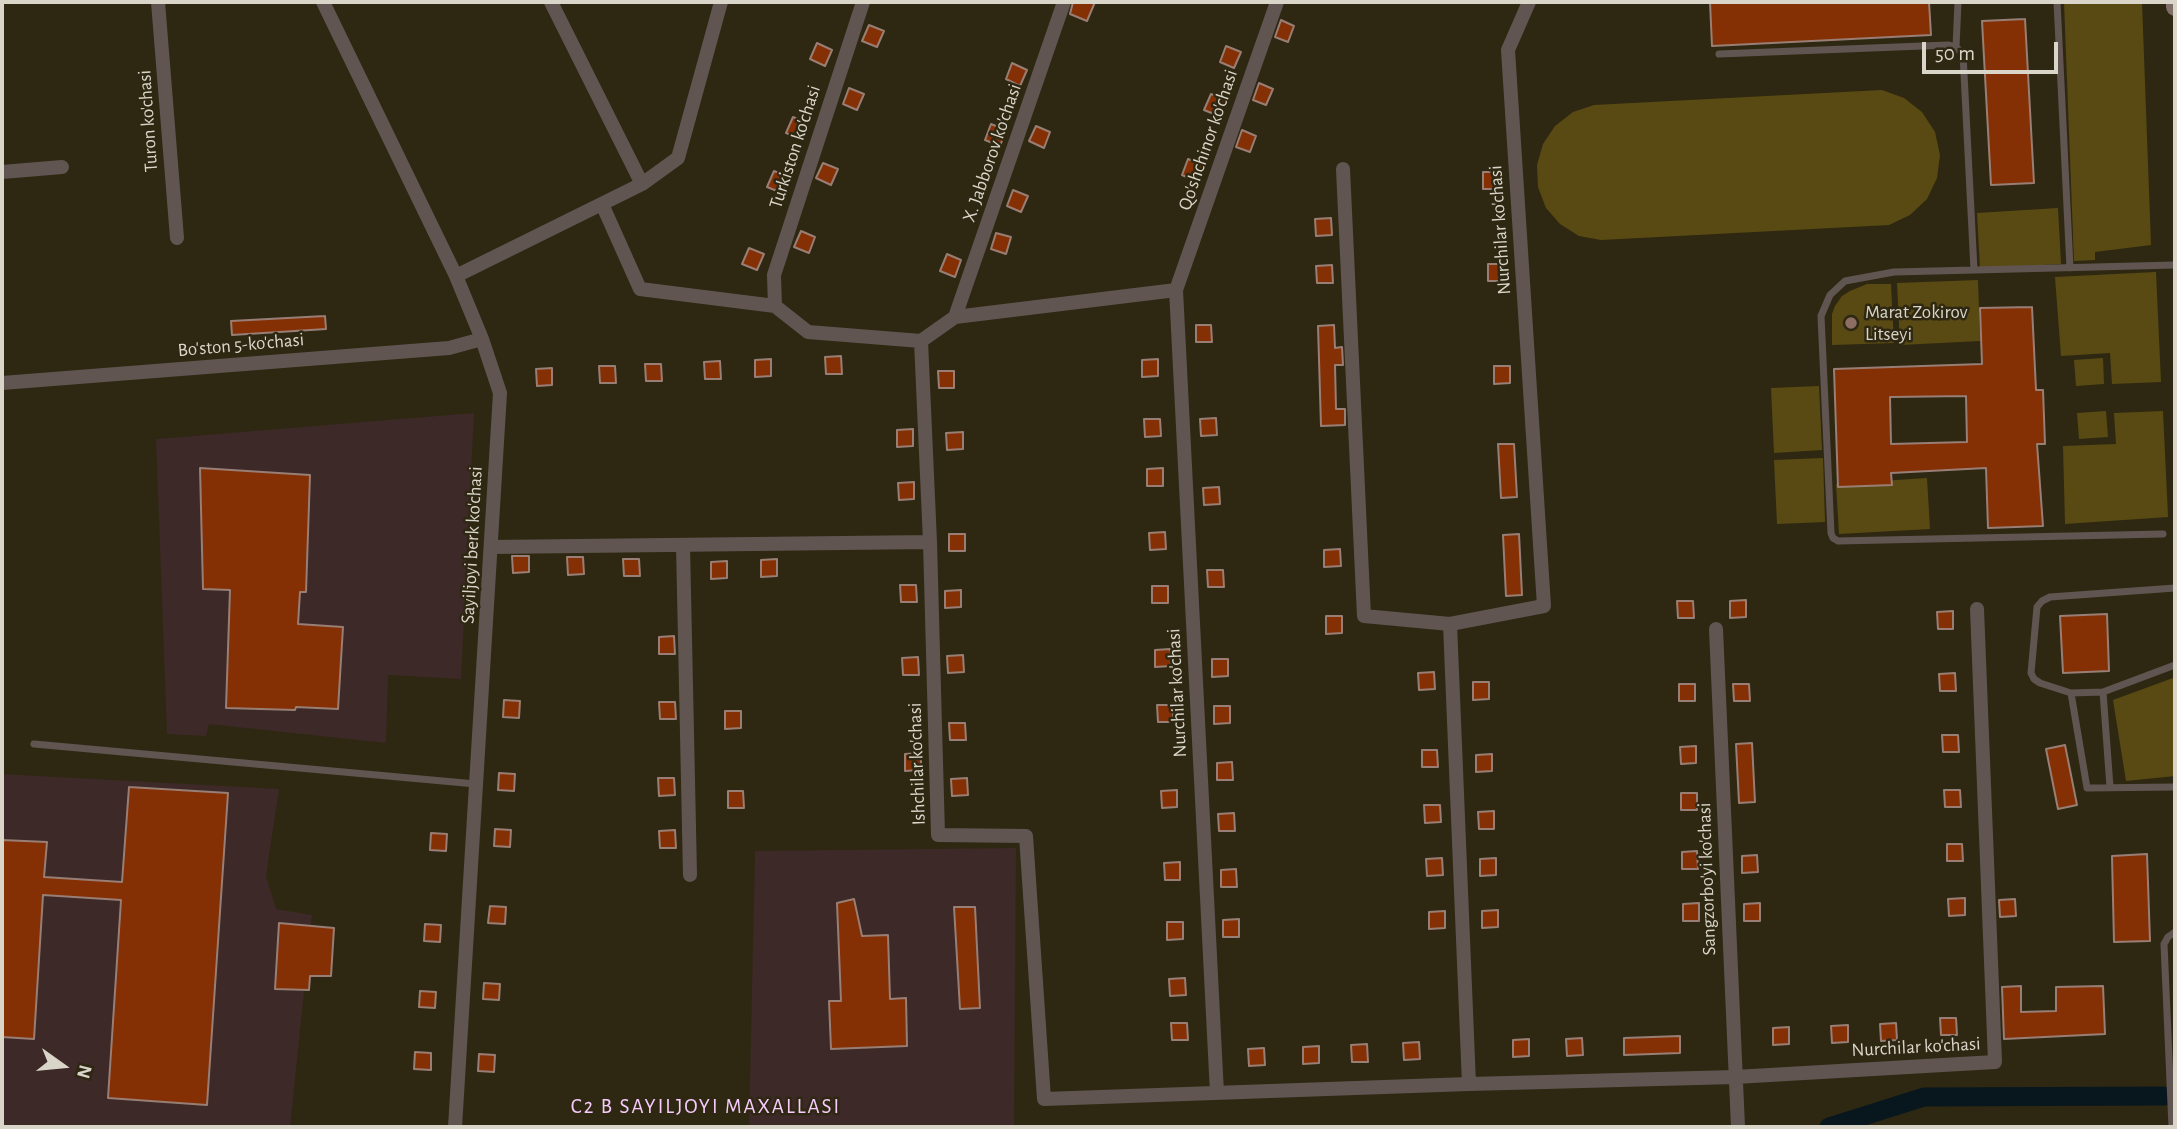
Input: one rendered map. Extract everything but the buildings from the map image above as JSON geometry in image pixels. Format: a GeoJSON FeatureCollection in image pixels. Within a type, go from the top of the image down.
{"type":"FeatureCollection","features":[{"type":"Feature","properties":{"kind":"main road"},"geometry":{"type":"LineString","coordinates":[[2175,2],[2175,7]]}},
{"type":"Feature","properties":{"kind":"street","name":"Turon ko'chasi"},"geometry":{"type":"LineString","coordinates":[[159,2],[177,238]]}},
{"type":"Feature","properties":{"kind":"street","name":"Sayiljoyi berk ko'chasi"},"geometry":{"type":"LineString","coordinates":[[323,2],[456,276],[482,339],[500,393],[455,1127]]}},
{"type":"Feature","properties":{"kind":"street"},"geometry":{"type":"LineString","coordinates":[[551,2],[642,184]]}},
{"type":"Feature","properties":{"kind":"street"},"geometry":{"type":"LineString","coordinates":[[456,276],[642,184],[678,158],[721,2]]}},
{"type":"Feature","properties":{"kind":"street","name":"Turkiston ko'chasi"},"geometry":{"type":"LineString","coordinates":[[775,306],[774,275],[863,2]]}},
{"type":"Feature","properties":{"kind":"street","name":"X. Jabborov ko'chasi"},"geometry":{"type":"LineString","coordinates":[[955,317],[1064,2]]}},
{"type":"Feature","properties":{"kind":"street","name":"Qo'shchinor ko'chasi"},"geometry":{"type":"LineString","coordinates":[[1176,290],[1277,2]]}},
{"type":"Feature","properties":{"kind":"street","name":"Nurchilar ko'chasi"},"geometry":{"type":"LineString","coordinates":[[1343,169],[1364,616],[1450,624],[1544,606],[1508,50],[1529,2]]}},
{"type":"Feature","properties":{"kind":"street"},"geometry":{"type":"LineString","coordinates":[[2,172],[62,167]]}},
{"type":"Feature","properties":{"kind":"street"},"geometry":{"type":"LineString","coordinates":[[602,204],[640,289],[775,306],[808,332],[921,341],[955,317],[1176,290]]}},
{"type":"Feature","properties":{"kind":"street","name":"Nurchilar ko'chasi"},"geometry":{"type":"LineString","coordinates":[[1176,290],[1217,1093]]}},
{"type":"Feature","properties":{"kind":"street","name":"Bo'ston 5-ko'chasi"},"geometry":{"type":"LineString","coordinates":[[2,383],[450,348],[482,339]]}},
{"type":"Feature","properties":{"kind":"street","name":"Ishchilar ko'chasi"},"geometry":{"type":"LineString","coordinates":[[921,341],[939,835],[1026,836],[1044,1099]]}},
{"type":"Feature","properties":{"kind":"street"},"geometry":{"type":"LineString","coordinates":[[491,547],[930,542]]}},
{"type":"Feature","properties":{"kind":"street"},"geometry":{"type":"LineString","coordinates":[[683,545],[691,875]]}},
{"type":"Feature","properties":{"kind":"street","name":"Nurchilar ko'chasi"},"geometry":{"type":"LineString","coordinates":[[1044,1099],[1735,1077],[1995,1062],[1977,608]]}},
{"type":"Feature","properties":{"kind":"street"},"geometry":{"type":"LineString","coordinates":[[1450,624],[1469,1084]]}},
{"type":"Feature","properties":{"kind":"street","name":"Sangzorbo'yi ko'chasi"},"geometry":{"type":"LineString","coordinates":[[1716,628],[1738,1127]]}},
{"type":"Feature","properties":{"kind":"lane"},"geometry":{"type":"LineString","coordinates":[[1956,47],[1958,2]]}},
{"type":"Feature","properties":{"kind":"lane"},"geometry":{"type":"LineString","coordinates":[[2057,2],[2070,268]]}},
{"type":"Feature","properties":{"kind":"lane"},"geometry":{"type":"LineString","coordinates":[[1719,54],[1948,44],[1956,47],[1963,54],[1974,270]]}},
{"type":"Feature","properties":{"kind":"lane"},"geometry":{"type":"LineString","coordinates":[[2163,534],[1838,541],[1833,538],[1821,316],[1830,295],[1845,281],[1894,272],[2175,265]]}},
{"type":"Feature","properties":{"kind":"lane"},"geometry":{"type":"LineString","coordinates":[[2175,588],[2050,597],[2042,601],[2036,607],[2031,673],[2040,683],[2071,693],[2103,692],[2175,665]]}},
{"type":"Feature","properties":{"kind":"lane"},"geometry":{"type":"LineString","coordinates":[[2103,692],[2110,787]]}},
{"type":"Feature","properties":{"kind":"lane"},"geometry":{"type":"LineString","coordinates":[[2071,693],[2087,789],[2175,787]]}},
{"type":"Feature","properties":{"kind":"lane"},"geometry":{"type":"LineString","coordinates":[[34,744],[476,784]]}},
{"type":"Feature","properties":{"kind":"lane"},"geometry":{"type":"LineString","coordinates":[[2172,1127],[2164,944],[2175,932]]}},
{"type":"Feature","properties":{"kind":"shaded area"},"geometry":{"type":"Polygon","coordinates":[[[2064,2],[2142,2],[2151,245],[2095,252],[2095,260],[2074,261],[2064,2]]]}},
{"type":"Feature","properties":{"kind":"shaded area"},"geometry":{"type":"Polygon","coordinates":[[[1882,90],[1904,98],[1922,112],[1935,132],[1940,155],[1937,178],[1927,199],[1910,215],[1889,225],[1601,240],[1579,236],[1560,224],[1546,208],[1538,187],[1537,165],[1543,144],[1555,126],[1573,112],[1594,105],[1882,90]]]}},
{"type":"Feature","properties":{"kind":"shaded area"},"geometry":{"type":"Polygon","coordinates":[[[2058,208],[2061,264],[1980,268],[1977,213],[2058,208]]]}},
{"type":"Feature","properties":{"kind":"shaded area"},"geometry":{"type":"Polygon","coordinates":[[[2156,272],[2161,382],[2112,384],[2110,353],[2061,356],[2055,277],[2156,272]]]}},
{"type":"Feature","properties":{"kind":"shaded area"},"geometry":{"type":"Polygon","coordinates":[[[1978,280],[1980,341],[1900,345],[1897,283],[1978,280]]]}},
{"type":"Feature","properties":{"kind":"shaded area"},"geometry":{"type":"Polygon","coordinates":[[[1867,284],[1891,284],[1894,343],[1832,345],[1832,314],[1835,306],[1842,296],[1867,284]]]}},
{"type":"Feature","properties":{"kind":"shaded area"},"geometry":{"type":"Polygon","coordinates":[[[2103,358],[2104,384],[2076,386],[2074,360],[2103,358]]]}},
{"type":"Feature","properties":{"kind":"shaded area"},"geometry":{"type":"Polygon","coordinates":[[[1819,386],[1822,450],[1774,453],[1771,388],[1819,386]]]}},
{"type":"Feature","properties":{"kind":"shaded area"},"geometry":{"type":"Polygon","coordinates":[[[2106,411],[2108,437],[2079,439],[2077,413],[2106,411]]]}},
{"type":"Feature","properties":{"kind":"shaded area"},"geometry":{"type":"Polygon","coordinates":[[[2163,411],[2168,517],[2065,524],[2063,446],[2116,444],[2114,413],[2163,411]]]}},
{"type":"Feature","properties":{"kind":"shaded area"},"geometry":{"type":"Polygon","coordinates":[[[474,413],[461,679],[388,675],[386,743],[209,724],[206,736],[167,734],[156,439],[474,413]]]}},
{"type":"Feature","properties":{"kind":"shaded area"},"geometry":{"type":"Polygon","coordinates":[[[1823,458],[1825,522],[1777,524],[1774,460],[1823,458]]]}},
{"type":"Feature","properties":{"kind":"shaded area"},"geometry":{"type":"Polygon","coordinates":[[[1927,478],[1930,529],[1839,534],[1836,484],[1927,478]]]}},
{"type":"Feature","properties":{"kind":"shaded area"},"geometry":{"type":"Polygon","coordinates":[[[2173,678],[2175,776],[2126,781],[2113,700],[2173,678]]]}},
{"type":"Feature","properties":{"kind":"shaded area"},"geometry":{"type":"Polygon","coordinates":[[[2,774],[279,789],[266,876],[276,909],[312,915],[290,1127],[2,1127],[2,774]]]}},
{"type":"Feature","properties":{"kind":"shaded area"},"geometry":{"type":"Polygon","coordinates":[[[1016,848],[1014,1127],[749,1127],[755,851],[1016,848]]]}},
{"type":"Feature","properties":{"kind":"waterway"},"geometry":{"type":"LineString","coordinates":[[1829,1127],[1924,1097],[2164,1096]]}},
{"type":"Feature","properties":{"kind":"place","name":"Marat Zokirov Litseyi"},"geometry":{"type":"Point","coordinates":[1851,323]}},
{"type":"Feature","properties":{"kind":"district","name":"C2 B SAYILJOYI MAXALLASI"},"geometry":{"type":"Point","coordinates":[706,1107]}}]}
